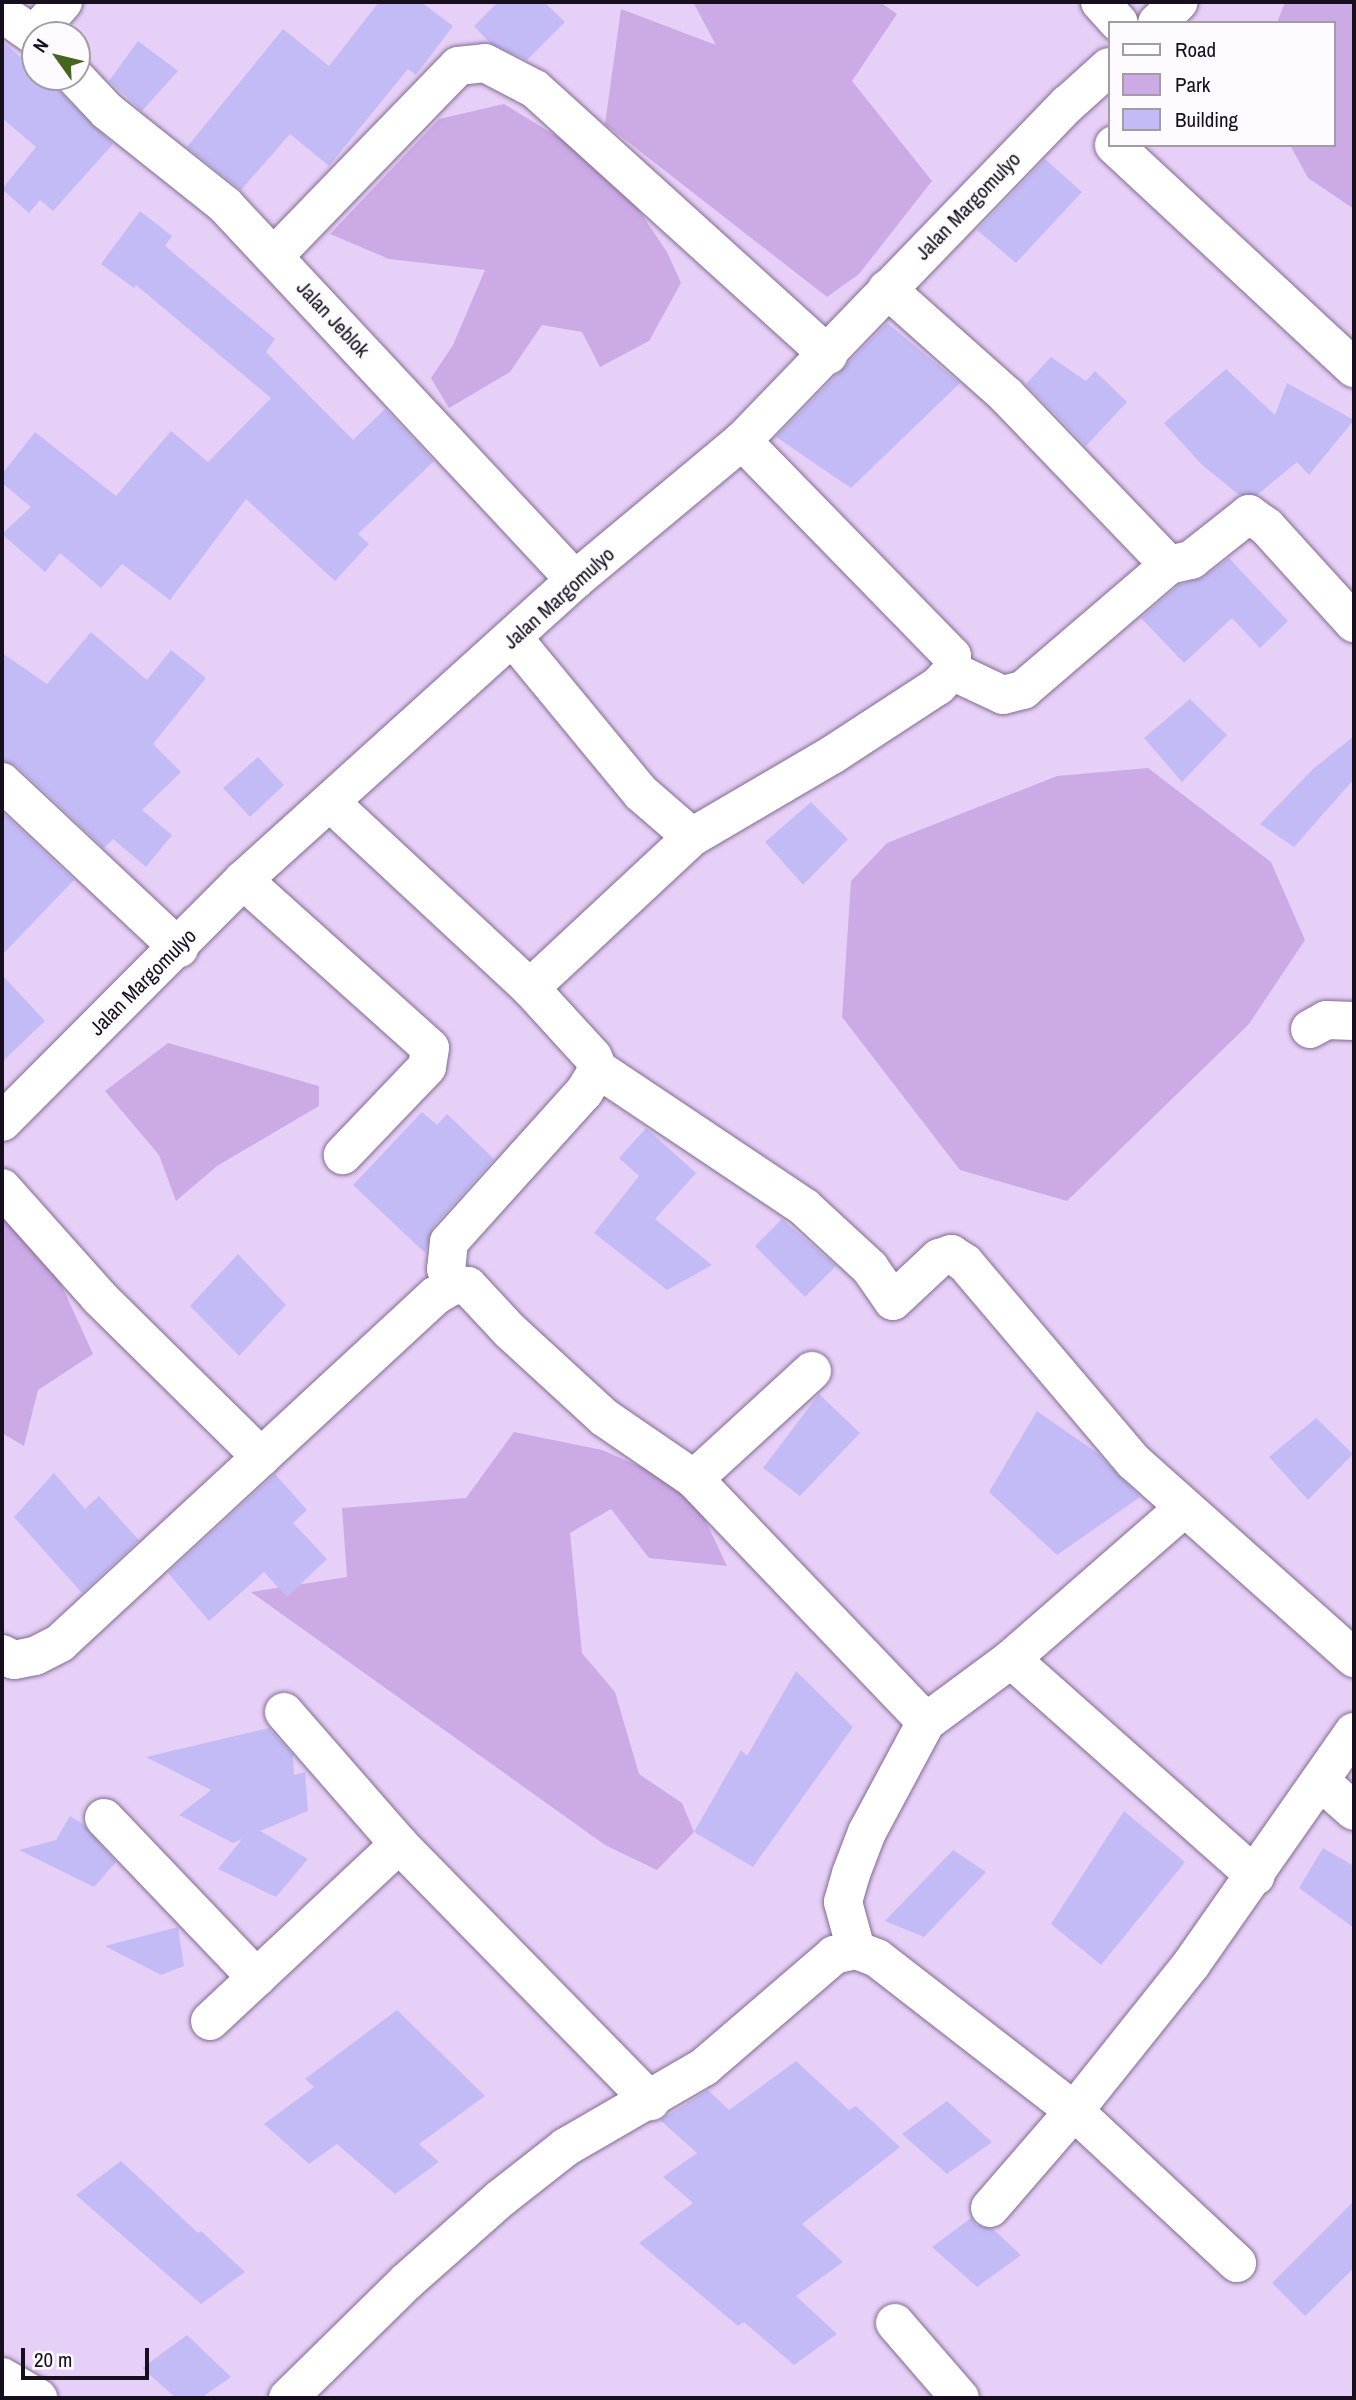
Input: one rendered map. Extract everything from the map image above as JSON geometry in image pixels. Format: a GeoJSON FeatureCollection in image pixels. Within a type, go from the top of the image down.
{"type":"FeatureCollection","features":[{"type":"Feature","properties":{"kind":"street"},"geometry":{"type":"LineString","coordinates":[[47,21],[63,2]]}},
{"type":"Feature","properties":{"kind":"street"},"geometry":{"type":"LineString","coordinates":[[1100,2],[1117,21]]}},
{"type":"Feature","properties":{"kind":"street"},"geometry":{"type":"LineString","coordinates":[[1159,21],[1179,2]]}},
{"type":"Feature","properties":{"kind":"street"},"geometry":{"type":"LineString","coordinates":[[2,13],[21,27]]}},
{"type":"Feature","properties":{"kind":"street"},"geometry":{"type":"LineString","coordinates":[[274,256],[458,65],[485,63],[535,89],[828,355]]}},
{"type":"Feature","properties":{"kind":"street","name":"Jalan Margomulyo"},"geometry":{"type":"LineString","coordinates":[[2,1122],[243,880],[514,639],[575,580],[742,442],[828,355],[887,289],[1068,104],[1108,68]]}},
{"type":"Feature","properties":{"kind":"street","name":"Jalan Jeblok"},"geometry":{"type":"LineString","coordinates":[[88,91],[107,111],[226,205],[575,580]]}},
{"type":"Feature","properties":{"kind":"street"},"geometry":{"type":"LineString","coordinates":[[1068,104],[1108,140]]}},
{"type":"Feature","properties":{"kind":"street"},"geometry":{"type":"LineString","coordinates":[[1116,147],[1354,368]]}},
{"type":"Feature","properties":{"kind":"street"},"geometry":{"type":"LineString","coordinates":[[887,289],[1006,396],[1169,565]]}},
{"type":"Feature","properties":{"kind":"street"},"geometry":{"type":"LineString","coordinates":[[530,988],[692,837],[832,755],[938,686],[952,671],[952,656],[742,442]]}},
{"type":"Feature","properties":{"kind":"street"},"geometry":{"type":"LineString","coordinates":[[952,671],[1003,695],[1023,690],[1169,565],[1191,560],[1249,514],[1267,527],[1354,623]]}},
{"type":"Feature","properties":{"kind":"street"},"geometry":{"type":"LineString","coordinates":[[514,639],[641,793],[692,837]]}},
{"type":"Feature","properties":{"kind":"street"},"geometry":{"type":"LineString","coordinates":[[2,782],[178,948]]}},
{"type":"Feature","properties":{"kind":"street"},"geometry":{"type":"LineString","coordinates":[[331,803],[530,988],[593,1057],[598,1069],[804,1207],[870,1268],[893,1301],[939,1258],[951,1254],[965,1263],[1134,1462],[1183,1509],[1354,1658]]}},
{"type":"Feature","properties":{"kind":"street"},"geometry":{"type":"LineString","coordinates":[[243,880],[430,1048],[427,1068],[343,1155]]}},
{"type":"Feature","properties":{"kind":"street"},"geometry":{"type":"LineString","coordinates":[[1310,1029],[1326,1020],[1354,1021]]}},
{"type":"Feature","properties":{"kind":"street"},"geometry":{"type":"LineString","coordinates":[[453,1285],[446,1269],[449,1242],[583,1092],[598,1069]]}},
{"type":"Feature","properties":{"kind":"street"},"geometry":{"type":"LineString","coordinates":[[2,1188],[99,1297],[261,1457]]}},
{"type":"Feature","properties":{"kind":"street"},"geometry":{"type":"LineString","coordinates":[[2,1654],[14,1660],[35,1656],[60,1643],[261,1457],[453,1285],[468,1286],[510,1331],[605,1418],[694,1479],[926,1722]]}},
{"type":"Feature","properties":{"kind":"street"},"geometry":{"type":"LineString","coordinates":[[694,1479],[812,1371]]}},
{"type":"Feature","properties":{"kind":"street"},"geometry":{"type":"LineString","coordinates":[[856,1950],[843,1902],[850,1874],[867,1832],[926,1722],[1011,1659],[1183,1509]]}},
{"type":"Feature","properties":{"kind":"street"},"geometry":{"type":"LineString","coordinates":[[1011,1659],[1255,1876]]}},
{"type":"Feature","properties":{"kind":"street"},"geometry":{"type":"LineString","coordinates":[[284,1712],[399,1844],[651,2101]]}},
{"type":"Feature","properties":{"kind":"street"},"geometry":{"type":"LineString","coordinates":[[990,2208],[1074,2111],[1255,1876],[1354,1732]]}},
{"type":"Feature","properties":{"kind":"street"},"geometry":{"type":"LineString","coordinates":[[1320,1781],[1354,1811]]}},
{"type":"Feature","properties":{"kind":"street"},"geometry":{"type":"LineString","coordinates":[[104,1818],[257,1978]]}},
{"type":"Feature","properties":{"kind":"street"},"geometry":{"type":"LineString","coordinates":[[210,2021],[399,1844]]}},
{"type":"Feature","properties":{"kind":"street"},"geometry":{"type":"LineString","coordinates":[[288,2398],[406,2282],[501,2198],[566,2147],[651,2101],[741,2038],[807,1975],[834,1955],[856,1950],[877,1958],[1074,2111],[1237,2263]]}},
{"type":"Feature","properties":{"kind":"street"},"geometry":{"type":"LineString","coordinates":[[895,2323],[960,2398]]}},
{"type":"Feature","properties":{"kind":"street"},"geometry":{"type":"LineString","coordinates":[[2,2377],[38,2398]]}},
{"type":"Feature","properties":{"kind":"green space"},"geometry":{"type":"Polygon","coordinates":[[[693,2],[880,2],[897,14],[852,81],[932,181],[859,274],[827,297],[605,124],[621,9],[716,45],[693,2]]]}},
{"type":"Feature","properties":{"kind":"green space"},"geometry":{"type":"Polygon","coordinates":[[[1285,2],[1354,2],[1354,209],[1308,178],[1291,147],[1335,147],[1335,21],[1278,21],[1285,2]]]}},
{"type":"Feature","properties":{"kind":"green space"},"geometry":{"type":"Polygon","coordinates":[[[504,104],[612,170],[667,252],[681,283],[649,341],[600,367],[582,332],[542,325],[510,372],[449,408],[431,378],[453,345],[485,270],[389,259],[330,234],[439,119],[504,104]]]}},
{"type":"Feature","properties":{"kind":"green space"},"geometry":{"type":"Polygon","coordinates":[[[1148,768],[1271,862],[1305,940],[1249,1024],[1067,1201],[960,1170],[842,1017],[851,881],[887,843],[1057,776],[1148,768]]]}},
{"type":"Feature","properties":{"kind":"green space"},"geometry":{"type":"Polygon","coordinates":[[[168,1043],[319,1086],[319,1106],[217,1166],[176,1201],[159,1155],[105,1091],[168,1043]]]}},
{"type":"Feature","properties":{"kind":"green space"},"geometry":{"type":"Polygon","coordinates":[[[2,1213],[43,1245],[93,1354],[38,1390],[24,1446],[2,1433],[2,1213]]]}},
{"type":"Feature","properties":{"kind":"green space"},"geometry":{"type":"Polygon","coordinates":[[[514,1432],[602,1450],[690,1488],[727,1566],[649,1558],[611,1509],[570,1533],[582,1653],[615,1692],[639,1774],[682,1803],[694,1832],[657,1870],[605,1845],[251,1592],[347,1577],[342,1508],[466,1498],[514,1432]]]}},
{"type":"Feature","properties":{"kind":"building"},"geometry":{"type":"Polygon","coordinates":[[[379,2],[421,2],[453,26],[416,75],[408,69],[329,166],[290,134],[241,190],[187,147],[283,29],[329,66],[379,2]]]}},
{"type":"Feature","properties":{"kind":"building"},"geometry":{"type":"Polygon","coordinates":[[[498,2],[544,2],[565,22],[527,60],[490,43],[474,26],[498,2]]]}},
{"type":"Feature","properties":{"kind":"building"},"geometry":{"type":"Polygon","coordinates":[[[2,41],[21,58],[21,91],[58,91],[113,144],[53,211],[40,200],[29,213],[2,189],[36,147],[2,118],[2,41]]]}},
{"type":"Feature","properties":{"kind":"building"},"geometry":{"type":"Polygon","coordinates":[[[138,41],[178,71],[142,111],[109,81],[138,41]]]}},
{"type":"Feature","properties":{"kind":"building"},"geometry":{"type":"Polygon","coordinates":[[[1045,159],[1082,192],[1016,263],[977,230],[1045,159]]]}},
{"type":"Feature","properties":{"kind":"building"},"geometry":{"type":"Polygon","coordinates":[[[140,211],[172,236],[165,246],[275,339],[266,352],[353,440],[385,409],[434,461],[358,534],[369,544],[335,581],[246,499],[170,600],[122,564],[101,588],[60,553],[45,572],[2,534],[31,507],[2,483],[2,474],[35,432],[116,496],[171,431],[208,462],[271,398],[136,285],[134,288],[101,264],[140,211]]]}},
{"type":"Feature","properties":{"kind":"building"},"geometry":{"type":"Polygon","coordinates":[[[887,323],[960,383],[851,488],[776,437],[887,323]]]}},
{"type":"Feature","properties":{"kind":"building"},"geometry":{"type":"Polygon","coordinates":[[[1051,357],[1086,381],[1095,371],[1127,402],[1086,446],[1026,384],[1051,357]]]}},
{"type":"Feature","properties":{"kind":"building"},"geometry":{"type":"Polygon","coordinates":[[[1226,369],[1275,415],[1287,383],[1354,420],[1309,475],[1297,462],[1257,495],[1239,495],[1201,464],[1164,423],[1226,369]]]}},
{"type":"Feature","properties":{"kind":"building"},"geometry":{"type":"Polygon","coordinates":[[[1229,558],[1288,621],[1260,648],[1232,618],[1184,663],[1141,618],[1179,585],[1204,577],[1229,558]]]}},
{"type":"Feature","properties":{"kind":"building"},"geometry":{"type":"Polygon","coordinates":[[[91,632],[147,680],[171,650],[206,678],[153,744],[181,772],[142,810],[172,835],[146,867],[113,839],[104,848],[17,766],[2,761],[2,653],[47,684],[91,632]]]}},
{"type":"Feature","properties":{"kind":"building"},"geometry":{"type":"Polygon","coordinates":[[[1190,699],[1227,735],[1182,782],[1144,738],[1190,699]]]}},
{"type":"Feature","properties":{"kind":"building"},"geometry":{"type":"Polygon","coordinates":[[[1354,736],[1354,779],[1294,847],[1260,824],[1313,769],[1354,736]]]}},
{"type":"Feature","properties":{"kind":"building"},"geometry":{"type":"Polygon","coordinates":[[[258,757],[284,785],[250,817],[223,788],[258,757]]]}},
{"type":"Feature","properties":{"kind":"building"},"geometry":{"type":"Polygon","coordinates":[[[811,802],[848,839],[803,885],[765,842],[811,802]]]}},
{"type":"Feature","properties":{"kind":"building"},"geometry":{"type":"Polygon","coordinates":[[[2,812],[74,880],[2,955],[2,812]]]}},
{"type":"Feature","properties":{"kind":"building"},"geometry":{"type":"Polygon","coordinates":[[[2,975],[45,1021],[2,1062],[2,975]]]}},
{"type":"Feature","properties":{"kind":"building"},"geometry":{"type":"Polygon","coordinates":[[[422,1112],[437,1125],[447,1114],[494,1159],[433,1227],[425,1253],[353,1185],[422,1112]]]}},
{"type":"Feature","properties":{"kind":"building"},"geometry":{"type":"Polygon","coordinates":[[[646,1128],[696,1173],[655,1219],[712,1265],[667,1290],[594,1233],[639,1176],[619,1158],[646,1128]]]}},
{"type":"Feature","properties":{"kind":"building"},"geometry":{"type":"Polygon","coordinates":[[[782,1219],[836,1266],[805,1297],[755,1246],[782,1219]]]}},
{"type":"Feature","properties":{"kind":"building"},"geometry":{"type":"Polygon","coordinates":[[[238,1254],[286,1305],[239,1356],[190,1306],[238,1254]]]}},
{"type":"Feature","properties":{"kind":"building"},"geometry":{"type":"Polygon","coordinates":[[[819,1394],[860,1433],[800,1496],[763,1468],[819,1394]]]}},
{"type":"Feature","properties":{"kind":"building"},"geometry":{"type":"Polygon","coordinates":[[[1037,1411],[1097,1453],[1140,1497],[1057,1555],[989,1492],[1037,1411]]]}},
{"type":"Feature","properties":{"kind":"building"},"geometry":{"type":"Polygon","coordinates":[[[1316,1418],[1353,1454],[1308,1500],[1269,1457],[1316,1418]]]}},
{"type":"Feature","properties":{"kind":"building"},"geometry":{"type":"Polygon","coordinates":[[[54,1473],[85,1509],[99,1496],[139,1540],[82,1593],[14,1517],[54,1473]]]}},
{"type":"Feature","properties":{"kind":"building"},"geometry":{"type":"Polygon","coordinates":[[[275,1474],[307,1510],[293,1523],[327,1559],[287,1597],[264,1572],[209,1621],[168,1573],[275,1474]]]}},
{"type":"Feature","properties":{"kind":"building"},"geometry":{"type":"Polygon","coordinates":[[[796,1671],[853,1727],[753,1867],[694,1832],[741,1750],[747,1756],[796,1671]]]}},
{"type":"Feature","properties":{"kind":"building"},"geometry":{"type":"Polygon","coordinates":[[[269,1728],[293,1755],[294,1775],[305,1772],[308,1811],[260,1831],[308,1859],[276,1897],[218,1869],[242,1839],[233,1843],[179,1815],[211,1790],[146,1757],[269,1728]]]}},
{"type":"Feature","properties":{"kind":"building"},"geometry":{"type":"Polygon","coordinates":[[[1124,1811],[1185,1862],[1101,1965],[1051,1924],[1124,1811]]]}},
{"type":"Feature","properties":{"kind":"building"},"geometry":{"type":"Polygon","coordinates":[[[70,1816],[83,1824],[116,1862],[94,1887],[19,1850],[56,1840],[70,1816]]]}},
{"type":"Feature","properties":{"kind":"building"},"geometry":{"type":"Polygon","coordinates":[[[1323,1848],[1354,1866],[1354,1928],[1299,1888],[1323,1848]]]}},
{"type":"Feature","properties":{"kind":"building"},"geometry":{"type":"Polygon","coordinates":[[[953,1850],[986,1872],[924,1937],[885,1921],[953,1850]]]}},
{"type":"Feature","properties":{"kind":"building"},"geometry":{"type":"Polygon","coordinates":[[[178,1927],[184,1966],[161,1975],[105,1946],[178,1927]]]}},
{"type":"Feature","properties":{"kind":"building"},"geometry":{"type":"Polygon","coordinates":[[[397,2010],[485,2096],[419,2144],[439,2162],[395,2194],[337,2144],[309,2164],[264,2124],[314,2087],[305,2079],[397,2010]]]}},
{"type":"Feature","properties":{"kind":"building"},"geometry":{"type":"Polygon","coordinates":[[[796,2061],[849,2110],[856,2106],[900,2147],[802,2224],[843,2262],[796,2296],[837,2334],[794,2365],[744,2322],[738,2326],[639,2243],[693,2203],[663,2177],[697,2153],[660,2120],[708,2090],[729,2110],[796,2061]]]}},
{"type":"Feature","properties":{"kind":"building"},"geometry":{"type":"Polygon","coordinates":[[[947,2101],[992,2142],[947,2174],[902,2134],[947,2101]]]}},
{"type":"Feature","properties":{"kind":"building"},"geometry":{"type":"Polygon","coordinates":[[[121,2161],[198,2233],[201,2231],[245,2272],[201,2304],[76,2195],[121,2161]]]}},
{"type":"Feature","properties":{"kind":"building"},"geometry":{"type":"Polygon","coordinates":[[[1354,2201],[1354,2268],[1305,2316],[1272,2283],[1354,2201]]]}},
{"type":"Feature","properties":{"kind":"building"},"geometry":{"type":"Polygon","coordinates":[[[971,2218],[976,2225],[993,2229],[1021,2255],[977,2287],[932,2247],[971,2218]]]}},
{"type":"Feature","properties":{"kind":"building"},"geometry":{"type":"Polygon","coordinates":[[[187,2335],[231,2377],[201,2398],[176,2398],[142,2368],[187,2335]]]}}]}
